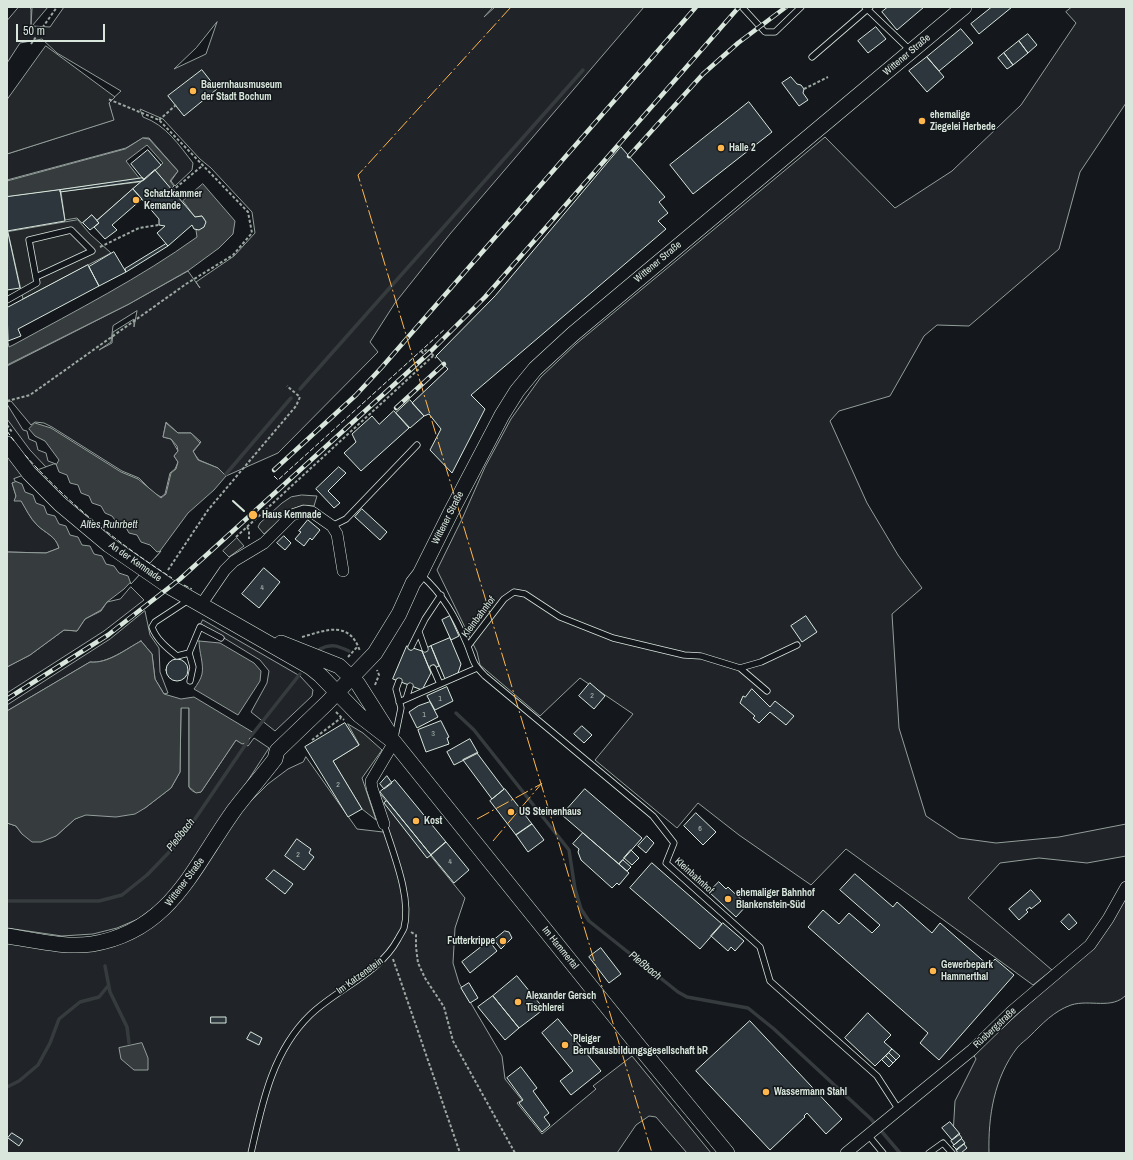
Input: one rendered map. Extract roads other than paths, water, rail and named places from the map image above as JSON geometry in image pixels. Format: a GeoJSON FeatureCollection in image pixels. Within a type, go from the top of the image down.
{"type":"FeatureCollection","features":[{"type":"Feature","properties":{"kind":"main road","name":"Wittener Straße"},"geometry":{"type":"LineString","coordinates":[[7,936],[62,944],[90,944],[124,935],[142,926],[171,903],[194,872],[235,809],[275,759],[277,751],[340,697],[371,663],[375,653],[399,614],[413,583],[420,574],[502,415],[517,391],[535,369],[579,329],[964,7]]}},
{"type":"Feature","properties":{"kind":"main road","name":"An der Kemnade"},"geometry":{"type":"LineString","coordinates":[[9,438],[29,473],[60,504],[109,545],[144,570],[166,573],[195,602],[255,635],[310,668],[320,675],[340,697]]}},
{"type":"Feature","properties":{"kind":"main road","name":"An der Kemnade"},"geometry":{"type":"LineString","coordinates":[[255,635],[321,658],[339,666],[355,681]]}},
{"type":"Feature","properties":{"kind":"main road","name":"Im Hammertal"},"geometry":{"type":"LineString","coordinates":[[355,681],[378,713],[394,742],[637,1044],[727,1153]]}},
{"type":"Feature","properties":{"kind":"main road","name":"Im Hammertal"},"geometry":{"type":"LineString","coordinates":[[340,697],[358,715],[394,742]]}},
{"type":"Feature","properties":{"kind":"street"},"geometry":{"type":"LineString","coordinates":[[195,602],[234,561],[264,543],[292,515],[304,511],[312,512],[332,526],[337,534],[343,571]]}},
{"type":"Feature","properties":{"kind":"street","name":"Im Katzenstein"},"geometry":{"type":"LineString","coordinates":[[384,824],[371,781],[394,742]]}},
{"type":"Feature","properties":{"kind":"street","name":"Rüsbergstraße"},"geometry":{"type":"LineString","coordinates":[[846,1153],[972,1050],[1012,1011],[1090,945],[1108,919],[1126,888]]}},
{"type":"Feature","properties":{"kind":"lane"},"geometry":{"type":"LineString","coordinates":[[742,7],[765,32],[775,32],[801,7]]}},
{"type":"Feature","properties":{"kind":"lane"},"geometry":{"type":"LineString","coordinates":[[812,57],[868,8],[911,51]]}},
{"type":"Feature","properties":{"kind":"lane"},"geometry":{"type":"LineString","coordinates":[[7,300],[37,283],[29,240],[71,230],[92,251],[36,277]]}},
{"type":"Feature","properties":{"kind":"lane"},"geometry":{"type":"LineString","coordinates":[[332,526],[346,519],[417,445]]}},
{"type":"Feature","properties":{"kind":"lane","name":"Kleinbahnhof"},"geometry":{"type":"LineString","coordinates":[[420,574],[433,585],[448,604],[468,646],[473,664],[570,748],[653,816],[674,843],[666,863],[760,947],[770,981],[877,1076],[900,1110]]}},
{"type":"Feature","properties":{"kind":"lane","name":"Kleinbahnhof"},"geometry":{"type":"LineString","coordinates":[[468,646],[504,598],[514,592],[525,594],[560,617],[613,638],[684,655],[701,656],[740,668],[767,691]]}},
{"type":"Feature","properties":{"kind":"lane"},"geometry":{"type":"LineString","coordinates":[[411,647],[441,595]]}},
{"type":"Feature","properties":{"kind":"lane"},"geometry":{"type":"LineString","coordinates":[[189,652],[177,656],[154,633],[152,627],[155,622],[195,602]]}},
{"type":"Feature","properties":{"kind":"lane"},"geometry":{"type":"LineString","coordinates":[[190,681],[193,668],[189,652],[200,627],[221,638]]}},
{"type":"Feature","properties":{"kind":"lane"},"geometry":{"type":"LineString","coordinates":[[419,632],[423,648]]}},
{"type":"Feature","properties":{"kind":"lane"},"geometry":{"type":"LineString","coordinates":[[740,668],[761,662],[797,645]]}},
{"type":"Feature","properties":{"kind":"lane"},"geometry":{"type":"LineString","coordinates":[[433,668],[440,684]]}},
{"type":"Feature","properties":{"kind":"lane"},"geometry":{"type":"LineString","coordinates":[[400,705],[406,699],[477,668]]}},
{"type":"Feature","properties":{"kind":"lane"},"geometry":{"type":"LineString","coordinates":[[394,742],[400,705],[396,690],[399,681]]}},
{"type":"Feature","properties":{"kind":"lane"},"geometry":{"type":"LineString","coordinates":[[406,699],[410,686]]}},
{"type":"Feature","properties":{"kind":"lane","name":"Im Katzenstein"},"geometry":{"type":"LineString","coordinates":[[251,1153],[272,1070],[284,1047],[309,1016],[336,994],[376,966],[391,952],[404,928],[403,890],[384,824]]}},
{"type":"Feature","properties":{"kind":"lane"},"geometry":{"type":"LineString","coordinates":[[870,1133],[882,1153]]}},
{"type":"Feature","properties":{"kind":"lane"},"geometry":{"type":"LineString","coordinates":[[929,1153],[943,1143],[952,1153]]}},
{"type":"Feature","properties":{"kind":"water"},"geometry":{"type":"Polygon","coordinates":[[[143,138],[149,139],[178,171],[170,181],[174,186],[171,189],[155,170],[163,163],[147,145],[126,161],[140,179],[7,197],[7,181],[125,149],[143,138]]]}},
{"type":"Feature","properties":{"kind":"water"},"geometry":{"type":"Polygon","coordinates":[[[203,184],[235,221],[233,234],[219,248],[189,270],[129,304],[7,365],[7,337],[9,347],[131,280],[197,237],[196,230],[204,227],[205,220],[202,216],[195,217],[183,201],[203,184]]]}},
{"type":"Feature","properties":{"kind":"water","name":"Altes Ruhrbett"},"geometry":{"type":"Polygon","coordinates":[[[35,423],[51,428],[121,472],[138,479],[161,498],[166,494],[171,473],[176,469],[178,462],[174,456],[178,451],[177,446],[171,439],[163,437],[166,423],[178,433],[191,433],[200,443],[193,451],[198,460],[218,468],[226,476],[214,490],[188,513],[160,551],[124,589],[107,602],[101,610],[85,619],[77,631],[64,630],[30,655],[7,667],[7,552],[46,553],[59,548],[55,540],[40,528],[30,516],[21,501],[14,501],[16,496],[12,483],[56,465],[59,460],[45,441],[35,436],[29,429],[35,423]]]}},
{"type":"Feature","properties":{"kind":"water"},"geometry":{"type":"Polygon","coordinates":[[[141,641],[152,654],[155,679],[164,694],[181,699],[194,697],[254,733],[246,743],[242,744],[236,740],[201,792],[196,793],[189,787],[189,708],[181,708],[180,772],[171,788],[135,814],[116,817],[86,815],[75,819],[56,836],[41,842],[32,842],[22,834],[16,826],[7,823],[7,711],[90,662],[103,661],[123,652],[141,641]]]}},
{"type":"Feature","properties":{"kind":"water"},"geometry":{"type":"Polygon","coordinates":[[[199,641],[220,643],[254,663],[261,671],[260,681],[238,715],[194,689],[202,674],[199,641]]]}},
{"type":"Feature","properties":{"kind":"water"},"geometry":{"type":"Polygon","coordinates":[[[142,1043],[148,1058],[148,1070],[134,1070],[121,1059],[119,1048],[142,1043]]]}},
{"type":"Feature","properties":{"kind":"waterway"},"geometry":{"type":"LineString","coordinates":[[300,389],[583,70]]}},
{"type":"Feature","properties":{"kind":"waterway"},"geometry":{"type":"LineString","coordinates":[[226,474],[291,398]]}},
{"type":"Feature","properties":{"kind":"waterway","name":"Pleßbach"},"geometry":{"type":"LineString","coordinates":[[320,649],[328,646],[334,646],[349,651]]}},
{"type":"Feature","properties":{"kind":"waterway","name":"Pleßbach"},"geometry":{"type":"LineString","coordinates":[[251,736],[300,674]]}},
{"type":"Feature","properties":{"kind":"waterway","name":"Pleßbach"},"geometry":{"type":"LineString","coordinates":[[456,713],[474,730],[569,850],[575,889],[581,909],[589,921],[678,992],[687,997],[748,1008],[774,1029],[871,1119],[900,1153]]}},
{"type":"Feature","properties":{"kind":"waterway","name":"Pleßbach"},"geometry":{"type":"LineString","coordinates":[[7,901],[99,901],[122,895],[147,875],[180,841],[248,741]]}},
{"type":"Feature","properties":{"kind":"waterway"},"geometry":{"type":"LineString","coordinates":[[105,966],[110,992],[127,1027],[129,1043]]}},
{"type":"Feature","properties":{"kind":"waterway"},"geometry":{"type":"LineString","coordinates":[[7,1087],[19,1081],[38,1065],[50,1043],[59,1019],[80,1002],[99,997],[108,986]]}},
{"type":"Feature","properties":{"kind":"railway"},"geometry":{"type":"LineString","coordinates":[[274,470],[356,395],[382,367],[696,7]]}},
{"type":"Feature","properties":{"kind":"railway"},"geometry":{"type":"LineString","coordinates":[[7,699],[108,635],[180,579],[430,352],[485,297],[739,7]]}},
{"type":"Feature","properties":{"kind":"railway"},"geometry":{"type":"LineString","coordinates":[[629,156],[703,74],[738,43],[786,7]]}},
{"type":"Feature","properties":{"kind":"railway"},"geometry":{"type":"LineString","coordinates":[[396,408],[444,364]]}},
{"type":"Feature","properties":{"kind":"place","name":"Bauernhausmuseum der Stadt Bochum"},"geometry":{"type":"Point","coordinates":[193,91]}},
{"type":"Feature","properties":{"kind":"place","name":"ehemalige Ziegelei Herbede"},"geometry":{"type":"Point","coordinates":[922,121]}},
{"type":"Feature","properties":{"kind":"place","name":"Halle 2"},"geometry":{"type":"Point","coordinates":[721,148]}},
{"type":"Feature","properties":{"kind":"place","name":"Schatzkammer Kemande"},"geometry":{"type":"Point","coordinates":[136,200]}},
{"type":"Feature","properties":{"kind":"place","name":"Haus Kemnade"},"geometry":{"type":"Point","coordinates":[253,515]}},
{"type":"Feature","properties":{"kind":"place","name":"US Steinenhaus"},"geometry":{"type":"Point","coordinates":[511,812]}},
{"type":"Feature","properties":{"kind":"place","name":"Kost"},"geometry":{"type":"Point","coordinates":[416,821]}},
{"type":"Feature","properties":{"kind":"place","name":"ehemaliger Bahnhof Blankenstein-Süd"},"geometry":{"type":"Point","coordinates":[728,899]}},
{"type":"Feature","properties":{"kind":"place","name":"Futterkrippe"},"geometry":{"type":"Point","coordinates":[503,941]}},
{"type":"Feature","properties":{"kind":"place","name":"Gewerbepark Hammerthal"},"geometry":{"type":"Point","coordinates":[933,971]}},
{"type":"Feature","properties":{"kind":"place","name":"Alexander Gersch Tischlerei"},"geometry":{"type":"Point","coordinates":[518,1002]}},
{"type":"Feature","properties":{"kind":"place","name":"Pleiger Berufsausbildungsgesellschaft bR"},"geometry":{"type":"Point","coordinates":[565,1045]}},
{"type":"Feature","properties":{"kind":"place","name":"Wassermann Stahl"},"geometry":{"type":"Point","coordinates":[766,1092]}}]}
